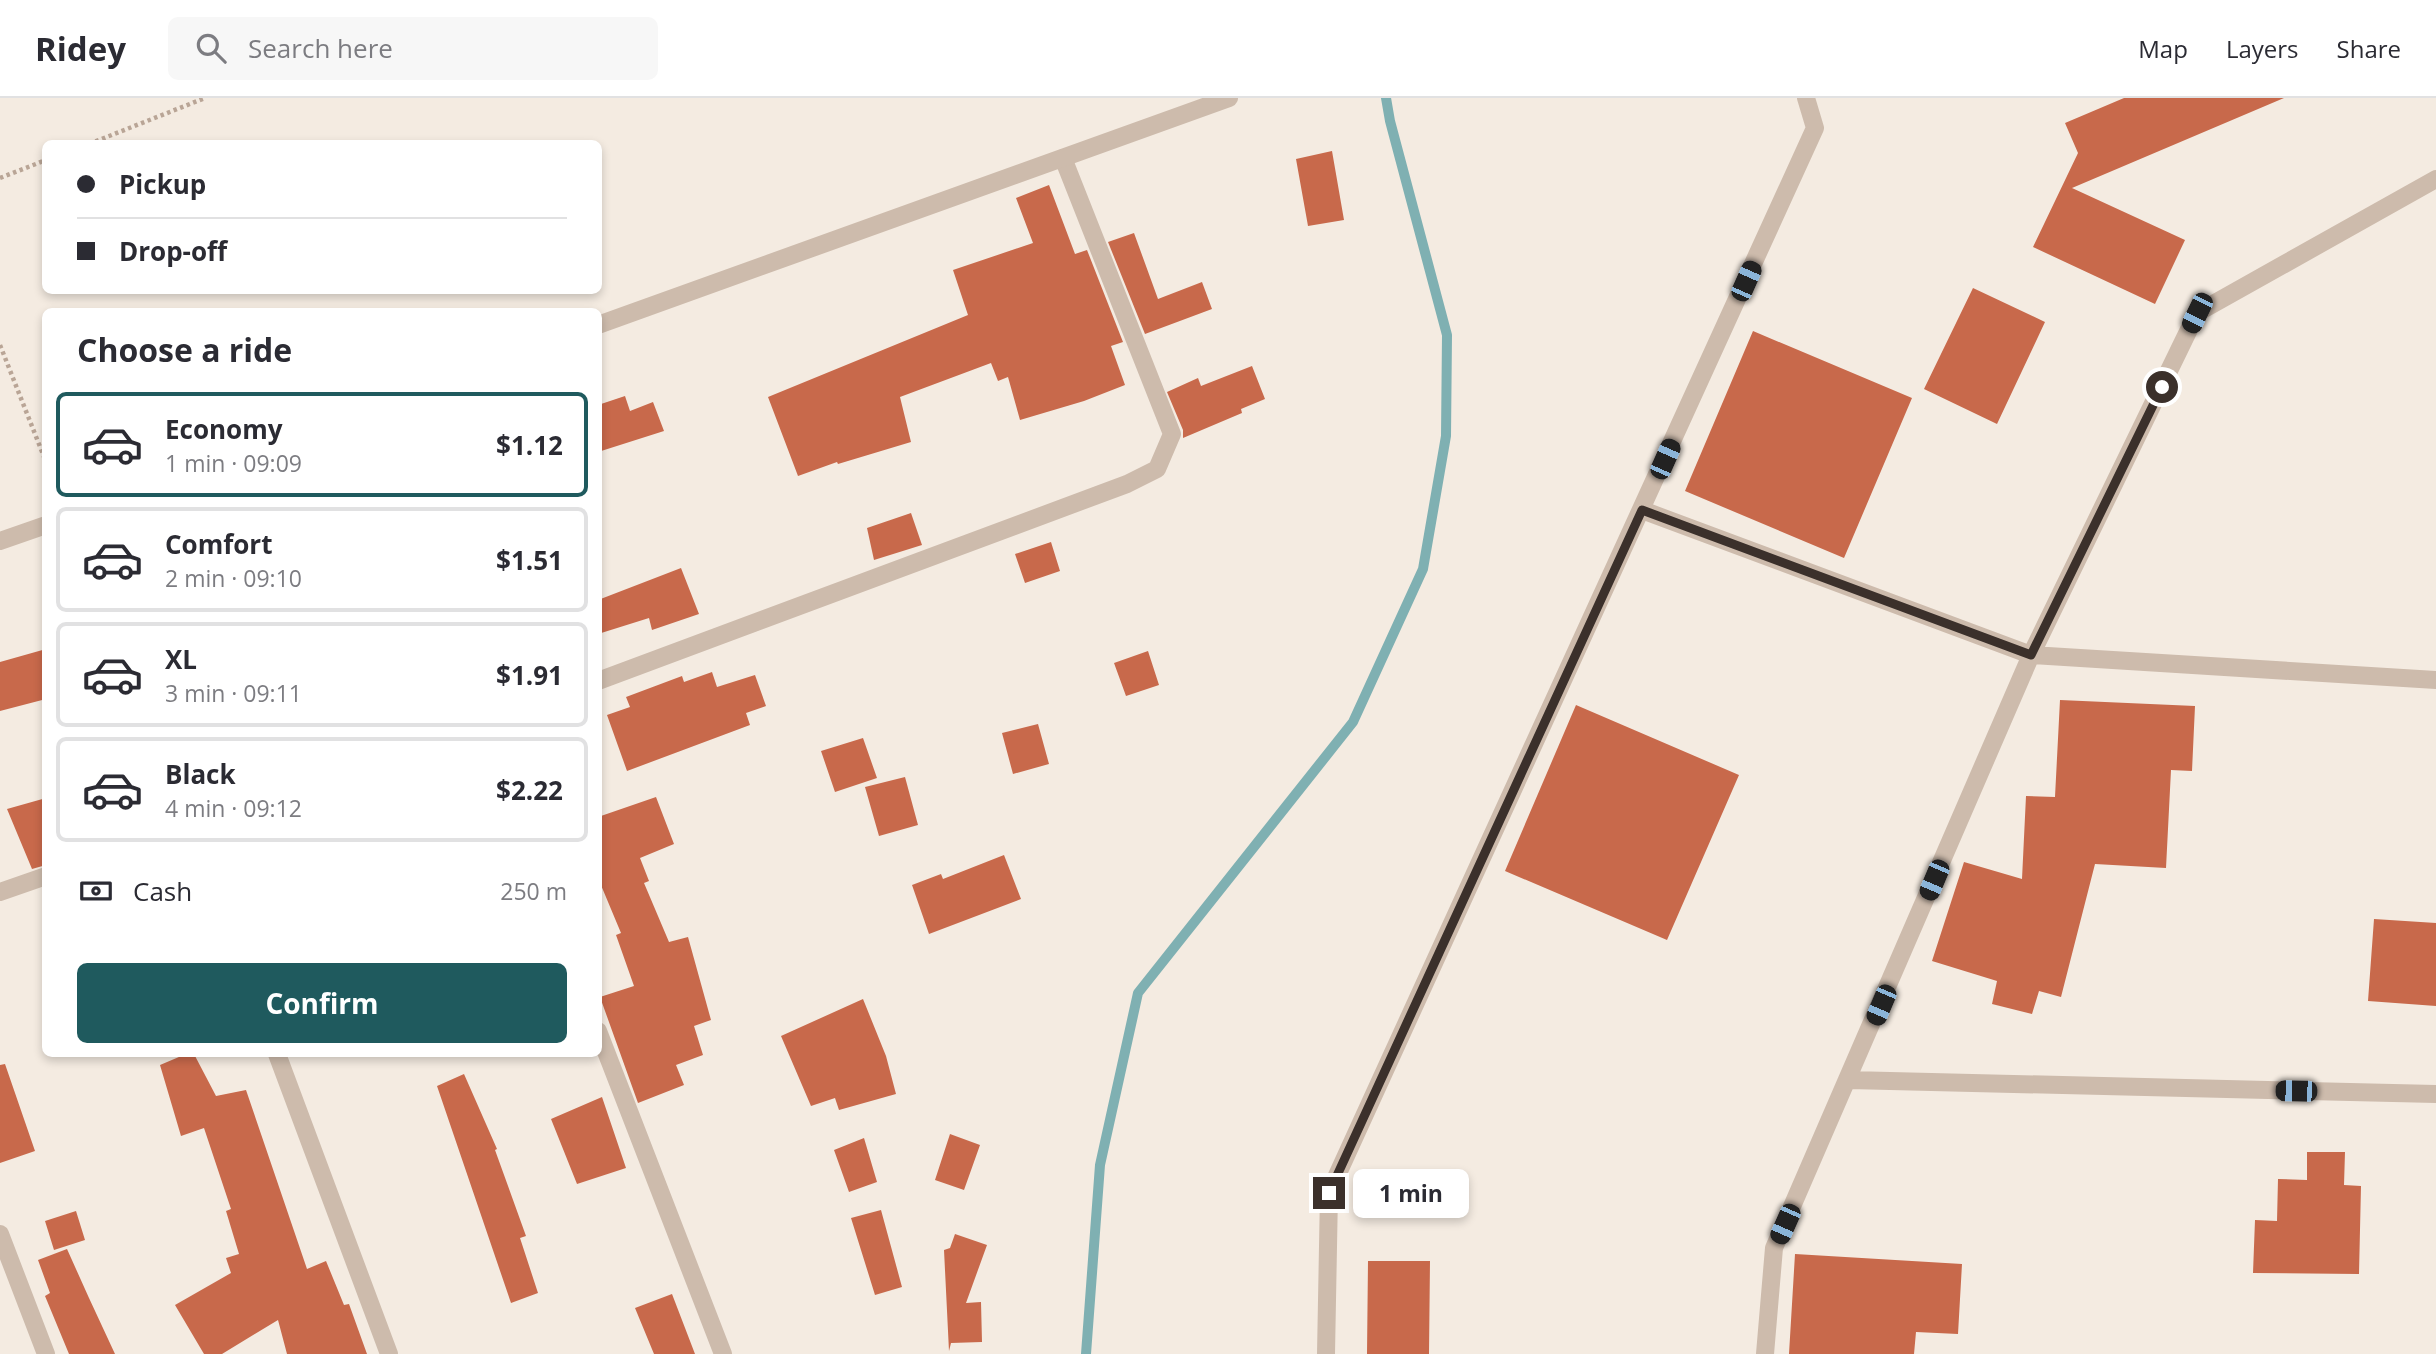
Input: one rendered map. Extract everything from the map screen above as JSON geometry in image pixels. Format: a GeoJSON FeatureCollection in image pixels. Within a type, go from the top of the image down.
{"type":"FeatureCollection","features":[{"type":"Feature","properties":{"kind":"street"},"geometry":{"type":"LineString","coordinates":[[602,325],[1229,98]]}},
{"type":"Feature","properties":{"kind":"street"},"geometry":{"type":"LineString","coordinates":[[1326,1354],[1329,1193],[1815,128],[1806,98]]}},
{"type":"Feature","properties":{"kind":"street"},"geometry":{"type":"LineString","coordinates":[[602,680],[1114,489],[1157,469],[1172,434],[1063,158]]}},
{"type":"Feature","properties":{"kind":"street"},"geometry":{"type":"LineString","coordinates":[[1765,1354],[1774,1248],[2031,655],[2197,313],[2436,179]]}},
{"type":"Feature","properties":{"kind":"street"},"geometry":{"type":"LineString","coordinates":[[1642,510],[2031,655],[2436,680]]}},
{"type":"Feature","properties":{"kind":"street"},"geometry":{"type":"LineString","coordinates":[[0,541],[42,526]]}},
{"type":"Feature","properties":{"kind":"street"},"geometry":{"type":"LineString","coordinates":[[0,891],[42,877]]}},
{"type":"Feature","properties":{"kind":"street"},"geometry":{"type":"LineString","coordinates":[[602,1041],[723,1354]]}},
{"type":"Feature","properties":{"kind":"street"},"geometry":{"type":"LineString","coordinates":[[277,1057],[389,1354]]}},
{"type":"Feature","properties":{"kind":"street"},"geometry":{"type":"LineString","coordinates":[[1849,1080],[2436,1094]]}},
{"type":"Feature","properties":{"kind":"street"},"geometry":{"type":"LineString","coordinates":[[0,1234],[46,1354]]}},
{"type":"Feature","properties":{"kind":"path"},"geometry":{"type":"LineString","coordinates":[[99,140],[205,98]]}},
{"type":"Feature","properties":{"kind":"path"},"geometry":{"type":"LineString","coordinates":[[0,178],[42,162]]}},
{"type":"Feature","properties":{"kind":"path"},"geometry":{"type":"LineString","coordinates":[[0,345],[42,452]]}},
{"type":"Feature","properties":{"kind":"building"},"geometry":{"type":"Polygon","coordinates":[[[2124,98],[2284,98],[2072,188],[2185,240],[2155,304],[2033,247],[2078,153],[2065,123],[2124,98]]]}},
{"type":"Feature","properties":{"kind":"building"},"geometry":{"type":"Polygon","coordinates":[[[1332,151],[1344,220],[1308,226],[1296,159],[1332,151]]]}},
{"type":"Feature","properties":{"kind":"building"},"geometry":{"type":"Polygon","coordinates":[[[1049,185],[1075,254],[1087,250],[1123,342],[1111,346],[1125,385],[1084,401],[1020,420],[1008,377],[998,381],[991,363],[900,397],[911,442],[838,464],[837,462],[798,476],[768,397],[968,315],[953,270],[1033,243],[1016,198],[1049,185]]]}},
{"type":"Feature","properties":{"kind":"building"},"geometry":{"type":"Polygon","coordinates":[[[1134,233],[1158,299],[1202,282],[1212,309],[1145,334],[1108,242],[1134,233]]]}},
{"type":"Feature","properties":{"kind":"building"},"geometry":{"type":"Polygon","coordinates":[[[1973,288],[2045,322],[1997,424],[1924,389],[1973,288]]]}},
{"type":"Feature","properties":{"kind":"building"},"geometry":{"type":"Polygon","coordinates":[[[1753,331],[1912,398],[1844,558],[1685,491],[1753,331]]]}},
{"type":"Feature","properties":{"kind":"building"},"geometry":{"type":"Polygon","coordinates":[[[1252,366],[1265,399],[1241,409],[1242,413],[1183,438],[1183,430],[1167,392],[1198,378],[1201,386],[1252,366]]]}},
{"type":"Feature","properties":{"kind":"building"},"geometry":{"type":"Polygon","coordinates":[[[625,396],[630,411],[653,402],[664,431],[602,451],[602,404],[625,396]]]}},
{"type":"Feature","properties":{"kind":"building"},"geometry":{"type":"Polygon","coordinates":[[[911,513],[922,545],[874,560],[867,528],[911,513]]]}},
{"type":"Feature","properties":{"kind":"building"},"geometry":{"type":"Polygon","coordinates":[[[1051,542],[1060,571],[1025,583],[1015,554],[1051,542]]]}},
{"type":"Feature","properties":{"kind":"building"},"geometry":{"type":"Polygon","coordinates":[[[681,568],[699,614],[652,630],[649,618],[602,633],[602,598],[681,568]]]}},
{"type":"Feature","properties":{"kind":"building"},"geometry":{"type":"Polygon","coordinates":[[[42,650],[42,700],[0,711],[0,662],[42,650]]]}},
{"type":"Feature","properties":{"kind":"building"},"geometry":{"type":"Polygon","coordinates":[[[1148,651],[1159,685],[1126,696],[1114,663],[1148,651]]]}},
{"type":"Feature","properties":{"kind":"building"},"geometry":{"type":"Polygon","coordinates":[[[712,672],[717,687],[755,675],[766,706],[746,713],[750,725],[627,771],[607,715],[630,707],[626,697],[682,676],[684,682],[712,672]]]}},
{"type":"Feature","properties":{"kind":"building"},"geometry":{"type":"Polygon","coordinates":[[[2060,700],[2195,706],[2192,771],[2171,770],[2166,868],[2095,864],[2061,997],[2039,991],[2032,1014],[1992,1004],[1997,981],[1932,961],[1964,862],[2022,879],[2026,796],[2055,797],[2060,700]]]}},
{"type":"Feature","properties":{"kind":"building"},"geometry":{"type":"Polygon","coordinates":[[[1576,705],[1739,775],[1667,940],[1505,871],[1576,705]]]}},
{"type":"Feature","properties":{"kind":"building"},"geometry":{"type":"Polygon","coordinates":[[[1038,724],[1049,764],[1013,774],[1002,733],[1038,724]]]}},
{"type":"Feature","properties":{"kind":"building"},"geometry":{"type":"Polygon","coordinates":[[[863,738],[877,778],[835,792],[821,751],[863,738]]]}},
{"type":"Feature","properties":{"kind":"building"},"geometry":{"type":"Polygon","coordinates":[[[905,777],[918,825],[879,836],[865,787],[905,777]]]}},
{"type":"Feature","properties":{"kind":"building"},"geometry":{"type":"Polygon","coordinates":[[[656,797],[674,844],[640,858],[649,881],[644,883],[669,942],[688,937],[711,1020],[694,1026],[703,1055],[676,1065],[684,1085],[638,1103],[602,1003],[602,996],[634,986],[616,935],[621,933],[602,888],[602,816],[656,797]]]}},
{"type":"Feature","properties":{"kind":"building"},"geometry":{"type":"Polygon","coordinates":[[[42,799],[42,866],[32,869],[7,809],[42,799]]]}},
{"type":"Feature","properties":{"kind":"building"},"geometry":{"type":"Polygon","coordinates":[[[1004,855],[1021,899],[929,934],[912,885],[941,874],[943,879],[1004,855]]]}},
{"type":"Feature","properties":{"kind":"building"},"geometry":{"type":"Polygon","coordinates":[[[2374,919],[2436,923],[2436,1006],[2368,1001],[2374,919]]]}},
{"type":"Feature","properties":{"kind":"building"},"geometry":{"type":"Polygon","coordinates":[[[863,999],[886,1056],[896,1094],[839,1110],[835,1098],[811,1106],[781,1036],[863,999]]]}},
{"type":"Feature","properties":{"kind":"building"},"geometry":{"type":"Polygon","coordinates":[[[179,1057],[196,1057],[216,1096],[246,1090],[307,1269],[326,1261],[344,1305],[349,1304],[367,1354],[287,1354],[278,1320],[222,1354],[204,1354],[175,1305],[231,1273],[226,1258],[239,1254],[226,1211],[231,1209],[204,1128],[181,1136],[160,1065],[179,1057]]]}},
{"type":"Feature","properties":{"kind":"building"},"geometry":{"type":"Polygon","coordinates":[[[5,1064],[35,1151],[0,1163],[0,1065],[5,1064]]]}},
{"type":"Feature","properties":{"kind":"building"},"geometry":{"type":"Polygon","coordinates":[[[464,1074],[497,1149],[495,1150],[526,1236],[520,1238],[538,1293],[511,1303],[437,1086],[464,1074]]]}},
{"type":"Feature","properties":{"kind":"building"},"geometry":{"type":"Polygon","coordinates":[[[602,1097],[626,1168],[577,1184],[551,1119],[602,1097]]]}},
{"type":"Feature","properties":{"kind":"building"},"geometry":{"type":"Polygon","coordinates":[[[950,1134],[980,1145],[964,1190],[935,1180],[950,1134]]]}},
{"type":"Feature","properties":{"kind":"building"},"geometry":{"type":"Polygon","coordinates":[[[864,1138],[877,1182],[849,1192],[834,1150],[864,1138]]]}},
{"type":"Feature","properties":{"kind":"building"},"geometry":{"type":"Polygon","coordinates":[[[2307,1152],[2345,1152],[2344,1185],[2361,1186],[2359,1274],[2253,1273],[2255,1220],[2277,1221],[2278,1179],[2307,1180],[2307,1152]]]}},
{"type":"Feature","properties":{"kind":"building"},"geometry":{"type":"Polygon","coordinates":[[[881,1210],[902,1287],[875,1295],[851,1218],[881,1210]]]}},
{"type":"Feature","properties":{"kind":"building"},"geometry":{"type":"Polygon","coordinates":[[[76,1211],[85,1240],[54,1250],[45,1221],[76,1211]]]}},
{"type":"Feature","properties":{"kind":"building"},"geometry":{"type":"Polygon","coordinates":[[[955,1234],[987,1245],[966,1303],[981,1302],[982,1342],[951,1343],[949,1351],[944,1250],[950,1248],[955,1234]]]}},
{"type":"Feature","properties":{"kind":"building"},"geometry":{"type":"Polygon","coordinates":[[[67,1249],[115,1354],[69,1354],[45,1296],[50,1293],[38,1260],[67,1249]]]}},
{"type":"Feature","properties":{"kind":"building"},"geometry":{"type":"Polygon","coordinates":[[[1795,1254],[1962,1264],[1958,1334],[1916,1332],[1914,1354],[1789,1354],[1795,1254]]]}},
{"type":"Feature","properties":{"kind":"building"},"geometry":{"type":"Polygon","coordinates":[[[1368,1261],[1430,1261],[1429,1354],[1367,1354],[1368,1261]]]}},
{"type":"Feature","properties":{"kind":"building"},"geometry":{"type":"Polygon","coordinates":[[[672,1294],[695,1354],[654,1354],[635,1308],[672,1294]]]}},
{"type":"Feature","properties":{"kind":"waterway"},"geometry":{"type":"LineString","coordinates":[[1086,1354],[1100,1165],[1138,993],[1353,722],[1423,569],[1446,436],[1447,335],[1386,98]]}},
{"type":"Feature","properties":{"kind":"route"},"geometry":{"type":"LineString","coordinates":[[1329,1193],[1642,510],[2031,655],[2162,387]]}}]}
